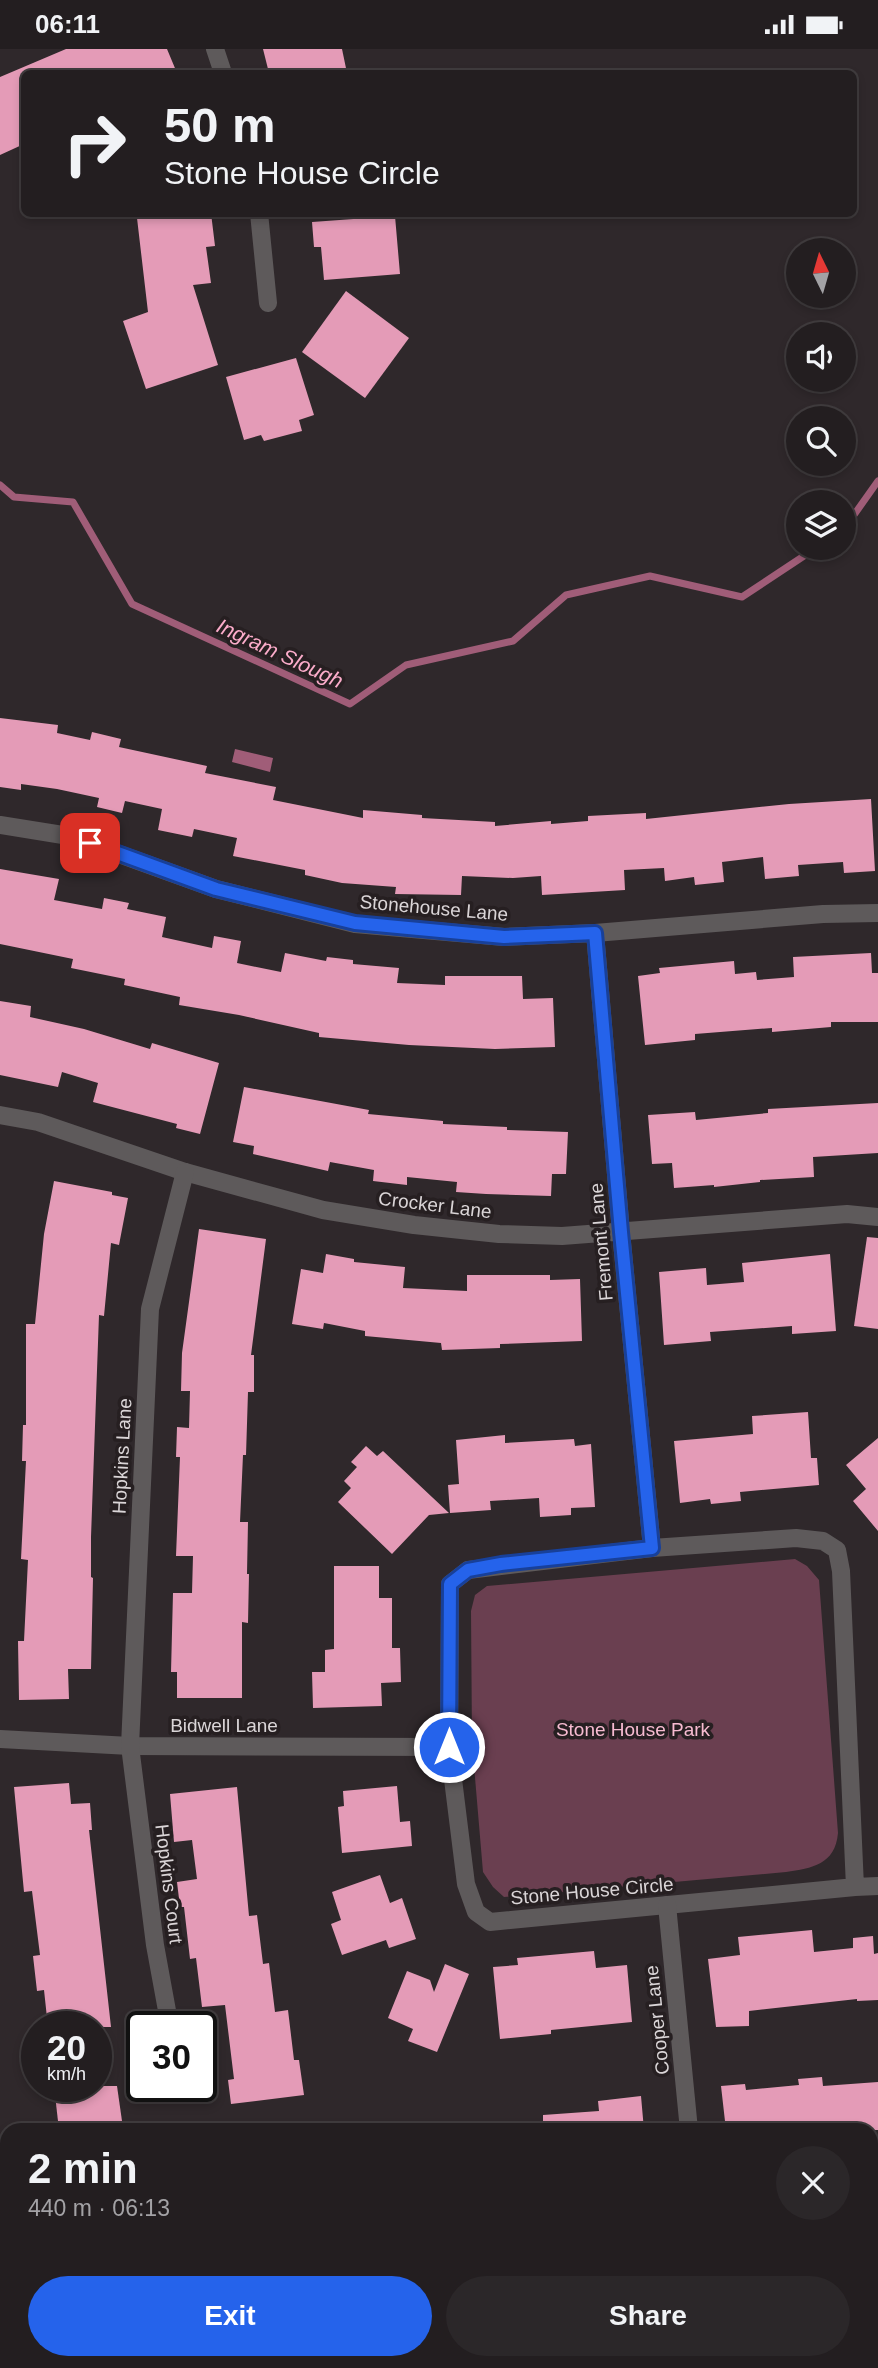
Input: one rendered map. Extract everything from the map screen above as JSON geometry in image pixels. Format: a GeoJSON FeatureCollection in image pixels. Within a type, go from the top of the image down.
{"type":"FeatureCollection","features":[{"type":"Feature","properties":{"kind":"street"},"geometry":{"type":"LineString","coordinates":[[215,49],[222,70]]}},
{"type":"Feature","properties":{"kind":"street"},"geometry":{"type":"LineString","coordinates":[[258,217],[268,303]]}},
{"type":"Feature","properties":{"kind":"street","name":"Stonehouse Lane"},"geometry":{"type":"LineString","coordinates":[[0,825],[69,836],[216,889],[355,923],[504,937],[595,933],[823,914],[878,913]]}},
{"type":"Feature","properties":{"kind":"street","name":"Fremont Lane"},"geometry":{"type":"LineString","coordinates":[[595,933],[652,1548]]}},
{"type":"Feature","properties":{"kind":"street","name":"Crocker Lane"},"geometry":{"type":"LineString","coordinates":[[0,1115],[38,1122],[185,1172],[323,1210],[414,1225],[499,1234],[549,1235],[847,1214],[878,1217]]}},
{"type":"Feature","properties":{"kind":"street","name":"Hopkins Lane"},"geometry":{"type":"LineString","coordinates":[[130,1746],[150,1309],[185,1172]]}},
{"type":"Feature","properties":{"kind":"street","name":"Stone House Circle"},"geometry":{"type":"LineString","coordinates":[[796,1538],[823,1541],[837,1550],[841,1571],[855,1887],[490,1921],[476,1912],[466,1884],[449,1747],[450,1584],[468,1570],[501,1564],[652,1548],[796,1538]]}},
{"type":"Feature","properties":{"kind":"street","name":"Bidwell Lane"},"geometry":{"type":"LineString","coordinates":[[0,1739],[130,1746],[449,1747]]}},
{"type":"Feature","properties":{"kind":"street","name":"Hopkins Court"},"geometry":{"type":"LineString","coordinates":[[130,1746],[155,1945],[167,2011]]}},
{"type":"Feature","properties":{"kind":"street"},"geometry":{"type":"LineString","coordinates":[[855,1887],[878,1886]]}},
{"type":"Feature","properties":{"kind":"street","name":"Cooper Lane"},"geometry":{"type":"LineString","coordinates":[[667,1905],[688,2123]]}},
{"type":"Feature","properties":{"kind":"green space","name":"Stone House Park"},"geometry":{"type":"Polygon","coordinates":[[[795,1559],[807,1566],[819,1580],[838,1833],[836,1844],[827,1858],[805,1869],[786,1872],[504,1897],[483,1872],[472,1742],[471,1611],[475,1595],[487,1586],[795,1559]]]}},
{"type":"Feature","properties":{"kind":"shaded area"},"geometry":{"type":"Polygon","coordinates":[[[235,749],[273,758],[270,772],[232,762],[235,749]]]}},
{"type":"Feature","properties":{"kind":"building"},"geometry":{"type":"Polygon","coordinates":[[[66,49],[167,49],[176,70],[21,70],[21,145],[0,155],[0,77],[66,49]]]}},
{"type":"Feature","properties":{"kind":"building"},"geometry":{"type":"Polygon","coordinates":[[[263,49],[342,49],[346,70],[268,70],[263,49]]]}},
{"type":"Feature","properties":{"kind":"building"},"geometry":{"type":"Polygon","coordinates":[[[211,217],[215,246],[206,247],[211,283],[193,285],[218,365],[146,389],[123,321],[148,312],[137,218],[211,217]]]}},
{"type":"Feature","properties":{"kind":"building"},"geometry":{"type":"Polygon","coordinates":[[[395,217],[400,274],[324,280],[321,247],[314,247],[312,222],[395,217]]]}},
{"type":"Feature","properties":{"kind":"building"},"geometry":{"type":"Polygon","coordinates":[[[346,291],[409,338],[365,398],[302,352],[346,291]]]}},
{"type":"Feature","properties":{"kind":"building"},"geometry":{"type":"Polygon","coordinates":[[[296,358],[314,415],[299,420],[302,431],[264,441],[261,435],[244,440],[226,377],[296,358]]]}},
{"type":"Feature","properties":{"kind":"building"},"geometry":{"type":"Polygon","coordinates":[[[0,718],[58,725],[57,733],[90,740],[92,732],[121,739],[119,747],[207,766],[205,773],[276,787],[273,800],[363,818],[363,810],[422,815],[422,818],[495,822],[495,826],[551,821],[551,824],[588,821],[588,816],[646,813],[646,819],[789,804],[871,799],[875,871],[844,873],[843,862],[798,865],[799,876],[765,879],[763,857],[722,862],[724,882],[695,885],[694,877],[665,881],[664,868],[624,870],[625,890],[542,895],[541,876],[462,876],[461,895],[395,894],[396,887],[342,883],[305,875],[305,870],[233,856],[237,838],[194,829],[192,837],[158,830],[162,809],[125,801],[122,813],[97,807],[99,798],[57,789],[21,784],[21,790],[0,787],[0,718]]]}},
{"type":"Feature","properties":{"kind":"building"},"geometry":{"type":"Polygon","coordinates":[[[0,869],[59,879],[54,900],[102,909],[104,898],[129,903],[127,909],[166,917],[162,937],[212,948],[214,936],[241,941],[237,963],[281,972],[285,953],[326,961],[327,957],[353,960],[353,964],[399,968],[397,983],[445,985],[445,976],[522,976],[523,999],[553,998],[555,1047],[495,1049],[319,1037],[319,1033],[179,1005],[180,997],[124,985],[125,979],[71,968],[73,959],[0,944],[0,869]]]}},
{"type":"Feature","properties":{"kind":"building"},"geometry":{"type":"Polygon","coordinates":[[[871,953],[872,973],[878,973],[878,1022],[831,1022],[831,1027],[695,1034],[695,1040],[645,1045],[638,976],[660,973],[659,968],[734,961],[735,974],[756,972],[757,980],[794,977],[793,957],[871,953]]]}},
{"type":"Feature","properties":{"kind":"building"},"geometry":{"type":"Polygon","coordinates":[[[0,1001],[31,1006],[30,1017],[84,1029],[150,1049],[152,1043],[219,1063],[200,1134],[176,1128],[177,1124],[93,1102],[98,1083],[62,1072],[58,1087],[0,1075],[0,1001]]]}},
{"type":"Feature","properties":{"kind":"building"},"geometry":{"type":"Polygon","coordinates":[[[244,1087],[369,1110],[368,1114],[443,1121],[443,1124],[507,1127],[507,1130],[568,1132],[566,1174],[552,1174],[551,1196],[486,1194],[456,1192],[457,1182],[407,1177],[407,1185],[373,1181],[374,1170],[330,1162],[328,1171],[253,1154],[254,1146],[233,1142],[244,1087]]]}},
{"type":"Feature","properties":{"kind":"building"},"geometry":{"type":"Polygon","coordinates":[[[878,1103],[878,1153],[813,1157],[814,1177],[760,1180],[714,1187],[674,1188],[672,1163],[652,1164],[648,1115],[695,1112],[696,1120],[768,1113],[768,1109],[878,1103]]]}},
{"type":"Feature","properties":{"kind":"building"},"geometry":{"type":"Polygon","coordinates":[[[54,1181],[112,1192],[112,1195],[128,1198],[119,1245],[111,1243],[104,1316],[99,1315],[91,1537],[91,1669],[68,1669],[69,1699],[19,1700],[18,1641],[24,1641],[28,1560],[21,1559],[26,1461],[22,1461],[23,1425],[26,1425],[26,1324],[35,1324],[44,1234],[54,1181]]]}},
{"type":"Feature","properties":{"kind":"building"},"geometry":{"type":"Polygon","coordinates":[[[199,1229],[266,1239],[251,1355],[254,1355],[254,1392],[248,1392],[246,1455],[243,1455],[240,1522],[248,1522],[249,1574],[248,1623],[242,1622],[242,1698],[177,1698],[177,1672],[171,1672],[173,1593],[192,1593],[193,1556],[176,1556],[180,1457],[176,1457],[177,1427],[189,1428],[190,1391],[181,1391],[182,1353],[199,1229]]]}},
{"type":"Feature","properties":{"kind":"building"},"geometry":{"type":"Polygon","coordinates":[[[867,1237],[878,1238],[878,1329],[854,1326],[867,1237]]]}},
{"type":"Feature","properties":{"kind":"building"},"geometry":{"type":"Polygon","coordinates":[[[326,1254],[354,1259],[354,1262],[405,1267],[403,1288],[467,1291],[467,1275],[550,1275],[550,1280],[580,1279],[582,1341],[500,1344],[500,1348],[442,1350],[441,1343],[365,1336],[365,1331],[324,1323],[323,1329],[292,1324],[301,1269],[323,1273],[326,1254]]]}},
{"type":"Feature","properties":{"kind":"building"},"geometry":{"type":"Polygon","coordinates":[[[830,1254],[836,1331],[792,1334],[792,1326],[710,1332],[711,1341],[664,1345],[659,1272],[706,1268],[707,1285],[744,1282],[742,1263],[830,1254]]]}},
{"type":"Feature","properties":{"kind":"building"},"geometry":{"type":"Polygon","coordinates":[[[808,1412],[811,1458],[817,1458],[819,1485],[740,1492],[741,1501],[711,1504],[710,1499],[680,1503],[674,1441],[753,1434],[752,1416],[808,1412]]]}},
{"type":"Feature","properties":{"kind":"building"},"geometry":{"type":"Polygon","coordinates":[[[505,1435],[505,1443],[574,1439],[575,1446],[591,1444],[595,1507],[571,1508],[571,1515],[540,1517],[539,1498],[490,1501],[491,1510],[450,1513],[448,1485],[459,1484],[456,1440],[505,1435]]]}},
{"type":"Feature","properties":{"kind":"building"},"geometry":{"type":"Polygon","coordinates":[[[878,1438],[878,1531],[853,1501],[866,1489],[846,1465],[878,1438]]]}},
{"type":"Feature","properties":{"kind":"building"},"geometry":{"type":"Polygon","coordinates":[[[366,1446],[377,1456],[383,1451],[449,1513],[429,1515],[392,1554],[338,1502],[351,1488],[344,1481],[357,1467],[351,1462],[366,1446]]]}},
{"type":"Feature","properties":{"kind":"building"},"geometry":{"type":"Polygon","coordinates":[[[334,1566],[379,1566],[379,1598],[392,1598],[392,1648],[400,1648],[401,1682],[381,1683],[382,1706],[313,1708],[312,1672],[325,1672],[325,1650],[334,1649],[334,1566]]]}},
{"type":"Feature","properties":{"kind":"building"},"geometry":{"type":"Polygon","coordinates":[[[69,1783],[71,1804],[90,1803],[92,1830],[89,1830],[109,2011],[46,2011],[44,1990],[37,1991],[33,1956],[40,1955],[32,1891],[24,1892],[14,1787],[69,1783]]]}},
{"type":"Feature","properties":{"kind":"building"},"geometry":{"type":"Polygon","coordinates":[[[397,1786],[400,1822],[410,1821],[412,1846],[342,1853],[338,1807],[344,1806],[343,1791],[397,1786]]]}},
{"type":"Feature","properties":{"kind":"building"},"geometry":{"type":"Polygon","coordinates":[[[237,1787],[249,1916],[257,1915],[263,1964],[269,1963],[275,2012],[288,2010],[294,2060],[299,2060],[304,2095],[231,2104],[228,2080],[234,2079],[225,2005],[202,2007],[196,1958],[190,1959],[184,1907],[180,1907],[177,1882],[197,1879],[192,1840],[174,1842],[170,1794],[237,1787]]]}},
{"type":"Feature","properties":{"kind":"building"},"geometry":{"type":"Polygon","coordinates":[[[380,1875],[390,1903],[402,1898],[416,1939],[389,1948],[386,1940],[342,1955],[331,1924],[341,1920],[332,1892],[380,1875]]]}},
{"type":"Feature","properties":{"kind":"building"},"geometry":{"type":"Polygon","coordinates":[[[812,1930],[814,1952],[853,1948],[853,1938],[873,1936],[874,1954],[878,1953],[878,2000],[857,1999],[749,2011],[749,2026],[716,2027],[708,1959],[740,1955],[738,1937],[812,1930]]]}},
{"type":"Feature","properties":{"kind":"building"},"geometry":{"type":"Polygon","coordinates":[[[594,1951],[596,1968],[627,1965],[632,2022],[551,2030],[551,2034],[500,2039],[493,1967],[518,1965],[517,1958],[594,1951]]]}},
{"type":"Feature","properties":{"kind":"building"},"geometry":{"type":"Polygon","coordinates":[[[445,1964],[469,1974],[437,2052],[408,2041],[413,2029],[388,2018],[407,1971],[430,1980],[434,1992],[445,1964]]]}},
{"type":"Feature","properties":{"kind":"building"},"geometry":{"type":"Polygon","coordinates":[[[822,2077],[823,2086],[878,2082],[878,2123],[725,2123],[721,2086],[745,2084],[746,2090],[799,2085],[798,2079],[822,2077]]]}},
{"type":"Feature","properties":{"kind":"building"},"geometry":{"type":"Polygon","coordinates":[[[112,2086],[117,2086],[122,2123],[58,2123],[56,2102],[112,2102],[112,2086]]]}},
{"type":"Feature","properties":{"kind":"building"},"geometry":{"type":"Polygon","coordinates":[[[641,2096],[643,2123],[543,2123],[543,2115],[599,2111],[598,2101],[641,2096]]]}},
{"type":"Feature","properties":{"kind":"waterway","name":"Ingram Slough"},"geometry":{"type":"LineString","coordinates":[[856,512],[878,481]]}},
{"type":"Feature","properties":{"kind":"waterway","name":"Ingram Slough"},"geometry":{"type":"LineString","coordinates":[[0,485],[14,497],[73,502],[132,604],[350,704],[406,665],[513,641],[566,595],[650,576],[742,597],[798,560]]}},
{"type":"Feature","properties":{"kind":"route"},"geometry":{"type":"LineString","coordinates":[[90,843],[216,889],[355,923],[504,937],[595,933],[652,1548],[501,1564],[468,1570],[450,1584],[449,1747]]}}]}
